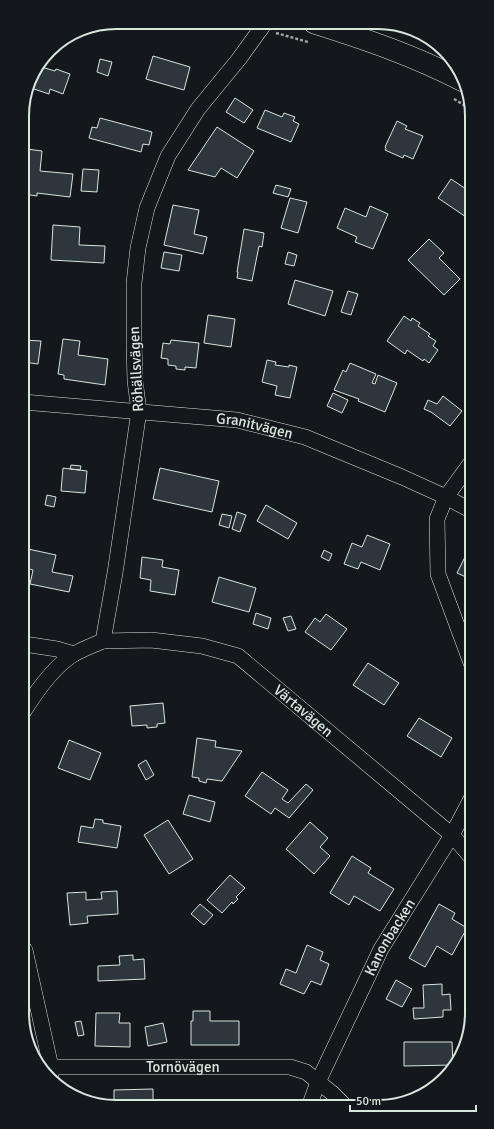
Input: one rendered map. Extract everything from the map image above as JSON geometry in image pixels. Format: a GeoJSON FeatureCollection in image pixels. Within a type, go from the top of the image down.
{"type":"FeatureCollection","features":[{"type":"Feature","properties":{"kind":"street","name":"Röhällsvägen"},"geometry":{"type":"LineString","coordinates":[[103,641],[115,573],[139,411],[135,381],[134,298],[138,248],[147,208],[168,156],[211,92],[262,29]]}},
{"type":"Feature","properties":{"kind":"street"},"geometry":{"type":"LineString","coordinates":[[313,33],[400,52],[440,69],[458,90]]}},
{"type":"Feature","properties":{"kind":"street","name":"Granitvägen"},"geometry":{"type":"LineString","coordinates":[[29,402],[237,420],[305,437],[446,496],[465,507]]}},
{"type":"Feature","properties":{"kind":"street"},"geometry":{"type":"LineString","coordinates":[[465,471],[446,496],[437,519],[438,574],[465,647]]}},
{"type":"Feature","properties":{"kind":"street","name":"Värtavägen"},"geometry":{"type":"LineString","coordinates":[[103,641],[151,640],[202,646],[238,656],[452,835],[465,850]]}},
{"type":"Feature","properties":{"kind":"street"},"geometry":{"type":"LineString","coordinates":[[29,703],[65,661],[74,654],[103,641]]}},
{"type":"Feature","properties":{"kind":"street"},"geometry":{"type":"LineString","coordinates":[[29,645],[57,649],[74,654]]}},
{"type":"Feature","properties":{"kind":"street","name":"Kanonbacken"},"geometry":{"type":"LineString","coordinates":[[311,1100],[318,1082],[381,949],[452,835],[465,810]]}},
{"type":"Feature","properties":{"kind":"street"},"geometry":{"type":"LineString","coordinates":[[29,970],[48,1066]]}},
{"type":"Feature","properties":{"kind":"street","name":"Tornövägen"},"geometry":{"type":"LineString","coordinates":[[52,1071],[290,1067],[306,1072],[339,1100]]}},
{"type":"Feature","properties":{"kind":"path"},"geometry":{"type":"LineString","coordinates":[[285,29],[313,33]]}},
{"type":"Feature","properties":{"kind":"building"},"geometry":{"type":"Polygon","coordinates":[[[153,56],[190,67],[184,90],[146,79],[153,56]]]}},
{"type":"Feature","properties":{"kind":"building"},"geometry":{"type":"Polygon","coordinates":[[[100,59],[112,62],[108,76],[97,72],[100,59]]]}},
{"type":"Feature","properties":{"kind":"building"},"geometry":{"type":"Polygon","coordinates":[[[44,68],[55,71],[56,69],[70,74],[63,94],[50,89],[49,94],[34,89],[44,68]]]}},
{"type":"Feature","properties":{"kind":"building"},"geometry":{"type":"Polygon","coordinates":[[[235,98],[253,110],[244,123],[226,112],[235,98]]]}},
{"type":"Feature","properties":{"kind":"building"},"geometry":{"type":"Polygon","coordinates":[[[265,110],[282,117],[284,113],[295,117],[293,121],[299,124],[291,142],[257,128],[265,110]]]}},
{"type":"Feature","properties":{"kind":"building"},"geometry":{"type":"Polygon","coordinates":[[[100,118],[152,132],[149,145],[143,144],[141,152],[89,138],[92,127],[97,128],[100,118]]]}},
{"type":"Feature","properties":{"kind":"building"},"geometry":{"type":"Polygon","coordinates":[[[397,121],[407,126],[405,129],[423,136],[413,159],[404,155],[403,158],[385,150],[397,121]]]}},
{"type":"Feature","properties":{"kind":"building"},"geometry":{"type":"Polygon","coordinates":[[[217,127],[254,151],[237,178],[221,168],[215,177],[188,170],[217,127]]]}},
{"type":"Feature","properties":{"kind":"building"},"geometry":{"type":"Polygon","coordinates":[[[29,149],[42,151],[40,171],[73,174],[70,197],[37,193],[37,196],[29,195],[29,149]]]}},
{"type":"Feature","properties":{"kind":"building"},"geometry":{"type":"Polygon","coordinates":[[[83,169],[99,170],[97,192],[81,191],[83,169]]]}},
{"type":"Feature","properties":{"kind":"building"},"geometry":{"type":"Polygon","coordinates":[[[451,179],[465,188],[465,216],[438,198],[451,179]]]}},
{"type":"Feature","properties":{"kind":"building"},"geometry":{"type":"Polygon","coordinates":[[[276,185],[291,189],[288,197],[273,193],[276,185]]]}},
{"type":"Feature","properties":{"kind":"building"},"geometry":{"type":"Polygon","coordinates":[[[290,198],[307,202],[298,233],[281,228],[290,198]]]}},
{"type":"Feature","properties":{"kind":"building"},"geometry":{"type":"Polygon","coordinates":[[[173,205],[199,210],[194,234],[207,237],[203,254],[164,245],[173,205]]]}},
{"type":"Feature","properties":{"kind":"building"},"geometry":{"type":"Polygon","coordinates":[[[370,206],[388,214],[373,249],[355,242],[357,237],[337,228],[345,208],[366,217],[370,206]]]}},
{"type":"Feature","properties":{"kind":"building"},"geometry":{"type":"Polygon","coordinates":[[[53,225],[80,227],[79,245],[105,246],[104,263],[51,260],[53,225]]]}},
{"type":"Feature","properties":{"kind":"building"},"geometry":{"type":"Polygon","coordinates":[[[244,229],[264,233],[262,247],[259,246],[252,281],[237,278],[244,229]]]}},
{"type":"Feature","properties":{"kind":"building"},"geometry":{"type":"Polygon","coordinates":[[[429,239],[444,253],[439,258],[460,279],[444,295],[408,260],[429,239]]]}},
{"type":"Feature","properties":{"kind":"building"},"geometry":{"type":"Polygon","coordinates":[[[164,252],[182,255],[179,271],[161,268],[164,252]]]}},
{"type":"Feature","properties":{"kind":"building"},"geometry":{"type":"Polygon","coordinates":[[[288,252],[297,255],[294,266],[285,264],[288,252]]]}},
{"type":"Feature","properties":{"kind":"building"},"geometry":{"type":"Polygon","coordinates":[[[295,280],[333,291],[325,316],[288,304],[295,280]]]}},
{"type":"Feature","properties":{"kind":"building"},"geometry":{"type":"Polygon","coordinates":[[[348,291],[358,294],[351,315],[341,312],[348,291]]]}},
{"type":"Feature","properties":{"kind":"building"},"geometry":{"type":"Polygon","coordinates":[[[208,315],[235,319],[231,347],[204,343],[208,315]]]}},
{"type":"Feature","properties":{"kind":"building"},"geometry":{"type":"Polygon","coordinates":[[[404,316],[411,321],[412,318],[420,323],[418,326],[430,334],[428,336],[436,341],[433,346],[438,350],[429,363],[424,359],[423,361],[407,350],[405,354],[387,341],[404,316]]]}},
{"type":"Feature","properties":{"kind":"building"},"geometry":{"type":"Polygon","coordinates":[[[63,339],[80,341],[78,355],[108,359],[105,385],[64,379],[64,375],[58,374],[63,339]]]}},
{"type":"Feature","properties":{"kind":"building"},"geometry":{"type":"Polygon","coordinates":[[[29,340],[41,341],[38,364],[29,363],[29,340]]]}},
{"type":"Feature","properties":{"kind":"building"},"geometry":{"type":"Polygon","coordinates":[[[171,340],[199,343],[196,368],[185,367],[185,370],[176,369],[176,366],[168,365],[168,359],[161,358],[163,343],[170,344],[171,340]]]}},
{"type":"Feature","properties":{"kind":"building"},"geometry":{"type":"Polygon","coordinates":[[[267,360],[276,362],[275,365],[289,367],[289,365],[297,367],[290,398],[275,395],[277,386],[262,382],[267,360]]]}},
{"type":"Feature","properties":{"kind":"building"},"geometry":{"type":"Polygon","coordinates":[[[350,363],[376,374],[372,383],[375,384],[378,375],[397,383],[385,412],[358,401],[359,399],[334,390],[343,370],[346,372],[350,363]]]}},
{"type":"Feature","properties":{"kind":"building"},"geometry":{"type":"Polygon","coordinates":[[[333,393],[348,400],[342,413],[327,406],[333,393]]]}},
{"type":"Feature","properties":{"kind":"building"},"geometry":{"type":"Polygon","coordinates":[[[443,396],[462,411],[450,426],[431,412],[424,409],[428,400],[437,404],[443,396]]]}},
{"type":"Feature","properties":{"kind":"building"},"geometry":{"type":"Polygon","coordinates":[[[71,465],[81,466],[80,470],[70,469],[71,465]]]}},
{"type":"Feature","properties":{"kind":"building"},"geometry":{"type":"Polygon","coordinates":[[[63,468],[87,471],[85,493],[61,491],[63,468]]]}},
{"type":"Feature","properties":{"kind":"building"},"geometry":{"type":"Polygon","coordinates":[[[160,468],[219,481],[212,512],[153,499],[160,468]]]}},
{"type":"Feature","properties":{"kind":"building"},"geometry":{"type":"Polygon","coordinates":[[[47,495],[56,497],[54,507],[45,505],[47,495]]]}},
{"type":"Feature","properties":{"kind":"building"},"geometry":{"type":"Polygon","coordinates":[[[266,505],[297,523],[288,539],[257,521],[266,505]]]}},
{"type":"Feature","properties":{"kind":"building"},"geometry":{"type":"Polygon","coordinates":[[[237,512],[246,515],[240,532],[232,529],[237,512]]]}},
{"type":"Feature","properties":{"kind":"building"},"geometry":{"type":"Polygon","coordinates":[[[222,514],[232,516],[229,528],[219,525],[222,514]]]}},
{"type":"Feature","properties":{"kind":"building"},"geometry":{"type":"Polygon","coordinates":[[[367,535],[390,544],[380,570],[361,562],[358,569],[344,564],[352,543],[362,547],[367,535]]]}},
{"type":"Feature","properties":{"kind":"building"},"geometry":{"type":"Polygon","coordinates":[[[29,549],[56,555],[52,572],[73,576],[69,592],[30,584],[33,570],[29,569],[29,549]]]}},
{"type":"Feature","properties":{"kind":"building"},"geometry":{"type":"Polygon","coordinates":[[[324,550],[332,554],[329,561],[321,557],[324,550]]]}},
{"type":"Feature","properties":{"kind":"building"},"geometry":{"type":"Polygon","coordinates":[[[142,557],[163,560],[162,567],[179,570],[175,595],[150,591],[151,580],[140,578],[142,557]]]}},
{"type":"Feature","properties":{"kind":"building"},"geometry":{"type":"Polygon","coordinates":[[[465,557],[465,577],[457,573],[465,557]]]}},
{"type":"Feature","properties":{"kind":"building"},"geometry":{"type":"Polygon","coordinates":[[[219,577],[256,588],[249,612],[212,602],[219,577]]]}},
{"type":"Feature","properties":{"kind":"building"},"geometry":{"type":"Polygon","coordinates":[[[256,613],[271,618],[268,629],[253,624],[256,613]]]}},
{"type":"Feature","properties":{"kind":"building"},"geometry":{"type":"Polygon","coordinates":[[[326,614],[347,629],[331,650],[305,632],[315,618],[320,622],[326,614]]]}},
{"type":"Feature","properties":{"kind":"building"},"geometry":{"type":"Polygon","coordinates":[[[291,616],[296,629],[288,631],[283,618],[291,616]]]}},
{"type":"Feature","properties":{"kind":"building"},"geometry":{"type":"Polygon","coordinates":[[[368,663],[399,683],[384,705],[353,685],[368,663]]]}},
{"type":"Feature","properties":{"kind":"building"},"geometry":{"type":"Polygon","coordinates":[[[163,703],[165,723],[157,724],[157,727],[147,728],[147,725],[132,726],[130,706],[163,703]]]}},
{"type":"Feature","properties":{"kind":"building"},"geometry":{"type":"Polygon","coordinates":[[[419,718],[452,738],[441,757],[407,736],[419,718]]]}},
{"type":"Feature","properties":{"kind":"building"},"geometry":{"type":"Polygon","coordinates":[[[197,738],[216,741],[215,747],[242,751],[222,781],[207,779],[206,783],[199,781],[199,778],[192,777],[197,738]]]}},
{"type":"Feature","properties":{"kind":"building"},"geometry":{"type":"Polygon","coordinates":[[[69,740],[101,753],[90,780],[58,768],[69,740]]]}},
{"type":"Feature","properties":{"kind":"building"},"geometry":{"type":"Polygon","coordinates":[[[146,760],[154,775],[146,780],[138,765],[146,760]]]}},
{"type":"Feature","properties":{"kind":"building"},"geometry":{"type":"Polygon","coordinates":[[[262,772],[288,790],[282,799],[288,803],[306,784],[313,790],[289,818],[275,808],[271,814],[245,796],[262,772]]]}},
{"type":"Feature","properties":{"kind":"building"},"geometry":{"type":"Polygon","coordinates":[[[189,795],[215,802],[210,822],[183,814],[189,795]]]}},
{"type":"Feature","properties":{"kind":"building"},"geometry":{"type":"Polygon","coordinates":[[[95,819],[103,820],[103,823],[121,826],[117,848],[78,842],[81,826],[93,828],[95,819]]]}},
{"type":"Feature","properties":{"kind":"building"},"geometry":{"type":"Polygon","coordinates":[[[168,820],[193,859],[169,874],[144,835],[168,820]]]}},
{"type":"Feature","properties":{"kind":"building"},"geometry":{"type":"Polygon","coordinates":[[[310,822],[328,838],[320,847],[330,856],[314,874],[286,849],[310,822]]]}},
{"type":"Feature","properties":{"kind":"building"},"geometry":{"type":"Polygon","coordinates":[[[352,856],[371,868],[368,873],[394,889],[380,911],[354,896],[349,905],[330,893],[352,856]]]}},
{"type":"Feature","properties":{"kind":"building"},"geometry":{"type":"Polygon","coordinates":[[[230,875],[245,888],[236,897],[238,899],[233,904],[232,902],[222,913],[207,900],[230,875]]]}},
{"type":"Feature","properties":{"kind":"building"},"geometry":{"type":"Polygon","coordinates":[[[117,891],[118,914],[87,916],[88,923],[70,925],[67,893],[86,892],[86,900],[102,899],[101,892],[117,891]]]}},
{"type":"Feature","properties":{"kind":"building"},"geometry":{"type":"Polygon","coordinates":[[[200,904],[213,915],[204,925],[191,914],[200,904]]]}},
{"type":"Feature","properties":{"kind":"building"},"geometry":{"type":"Polygon","coordinates":[[[439,904],[455,913],[452,919],[465,927],[465,932],[452,955],[437,946],[425,967],[409,958],[439,904]]]}},
{"type":"Feature","properties":{"kind":"building"},"geometry":{"type":"Polygon","coordinates":[[[307,945],[323,952],[320,960],[329,964],[321,985],[311,981],[304,994],[280,984],[286,969],[296,973],[307,945]]]}},
{"type":"Feature","properties":{"kind":"building"},"geometry":{"type":"Polygon","coordinates":[[[133,955],[133,960],[144,959],[145,979],[98,981],[98,966],[120,965],[119,956],[133,955]]]}},
{"type":"Feature","properties":{"kind":"building"},"geometry":{"type":"Polygon","coordinates":[[[396,980],[412,989],[402,1007],[386,999],[396,980]]]}},
{"type":"Feature","properties":{"kind":"building"},"geometry":{"type":"Polygon","coordinates":[[[442,984],[442,995],[450,994],[451,1010],[443,1010],[443,1017],[414,1019],[413,1008],[424,1008],[423,985],[442,984]]]}},
{"type":"Feature","properties":{"kind":"building"},"geometry":{"type":"Polygon","coordinates":[[[193,1011],[210,1011],[210,1021],[239,1021],[239,1045],[191,1045],[191,1021],[193,1021],[193,1011]]]}},
{"type":"Feature","properties":{"kind":"building"},"geometry":{"type":"Polygon","coordinates":[[[96,1013],[120,1013],[119,1023],[130,1023],[130,1047],[95,1046],[96,1013]]]}},
{"type":"Feature","properties":{"kind":"building"},"geometry":{"type":"Polygon","coordinates":[[[81,1021],[84,1035],[78,1036],[75,1022],[81,1021]]]}},
{"type":"Feature","properties":{"kind":"building"},"geometry":{"type":"Polygon","coordinates":[[[163,1023],[167,1042],[148,1046],[145,1027],[163,1023]]]}},
{"type":"Feature","properties":{"kind":"building"},"geometry":{"type":"Polygon","coordinates":[[[404,1042],[452,1042],[453,1057],[447,1065],[404,1066],[404,1042]]]}},
{"type":"Feature","properties":{"kind":"building"},"geometry":{"type":"Polygon","coordinates":[[[153,1089],[153,1100],[114,1100],[114,1090],[153,1089]]]}}]}
